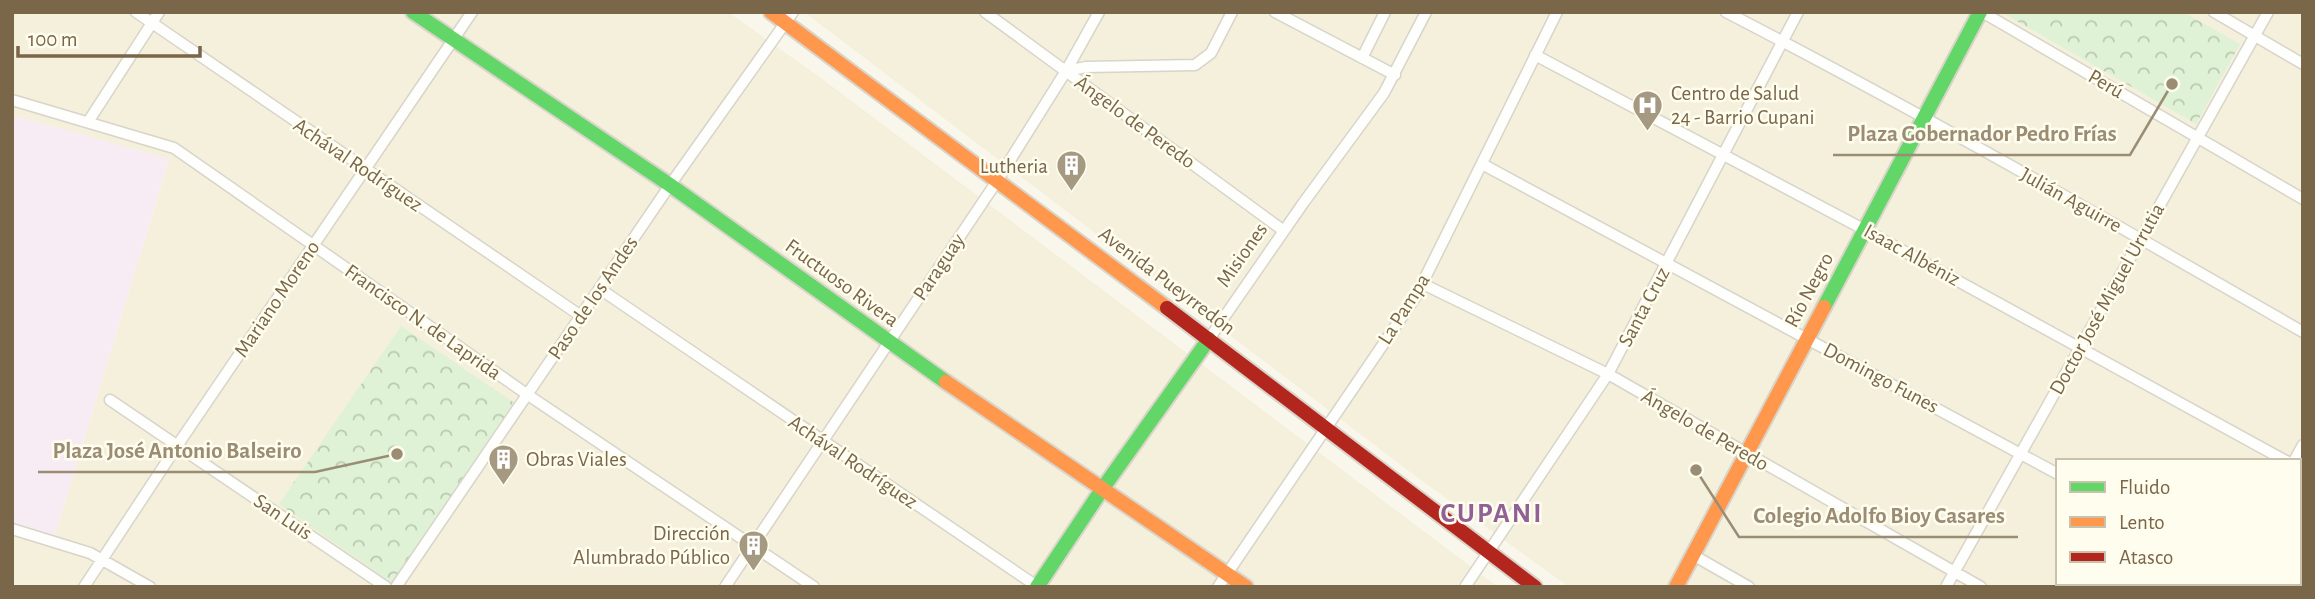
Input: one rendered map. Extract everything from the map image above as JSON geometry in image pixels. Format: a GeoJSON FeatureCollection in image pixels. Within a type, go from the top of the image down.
{"type":"FeatureCollection","features":[{"type":"Feature","properties":{"kind":"street","name":"Achával Rodríguez"},"geometry":{"type":"LineString","coordinates":[[136,12],[581,316]]}},
{"type":"Feature","properties":{"kind":"street"},"geometry":{"type":"LineString","coordinates":[[88,122],[159,12]]}},
{"type":"Feature","properties":{"kind":"street","name":"Fructuoso Rivera"},"geometry":{"type":"LineString","coordinates":[[413,12],[670,186],[888,341],[1247,587]]}},
{"type":"Feature","properties":{"kind":"street","name":"Mariano Moreno"},"geometry":{"type":"LineString","coordinates":[[84,587],[472,12]]}},
{"type":"Feature","properties":{"kind":"street","name":"Avenida Pueyrredón"},"geometry":{"type":"LineString","coordinates":[[771,12],[790,18],[998,181],[1535,587]]}},
{"type":"Feature","properties":{"kind":"street","name":"Ángelo de Peredo"},"geometry":{"type":"LineString","coordinates":[[985,12],[1284,231]]}},
{"type":"Feature","properties":{"kind":"street","name":"Paraguay"},"geometry":{"type":"LineString","coordinates":[[725,587],[998,181],[1099,12]]}},
{"type":"Feature","properties":{"kind":"street"},"geometry":{"type":"LineString","coordinates":[[1066,71],[1086,67],[1195,65],[1211,53],[1232,12]]}},
{"type":"Feature","properties":{"kind":"street"},"geometry":{"type":"LineString","coordinates":[[1275,12],[1395,75]]}},
{"type":"Feature","properties":{"kind":"street"},"geometry":{"type":"LineString","coordinates":[[1362,58],[1385,12]]}},
{"type":"Feature","properties":{"kind":"street","name":"Misiones"},"geometry":{"type":"LineString","coordinates":[[1037,587],[1103,488],[1384,93],[1426,12]]}},
{"type":"Feature","properties":{"kind":"street","name":"La Pampa"},"geometry":{"type":"LineString","coordinates":[[1218,587],[1423,284],[1557,12]]}},
{"type":"Feature","properties":{"kind":"street","name":"Julián Aguirre"},"geometry":{"type":"LineString","coordinates":[[1726,12],[1924,118],[2303,332]]}},
{"type":"Feature","properties":{"kind":"street","name":"Santa Cruz"},"geometry":{"type":"LineString","coordinates":[[1465,587],[1608,374],[1798,12]]}},
{"type":"Feature","properties":{"kind":"street","name":"Río Negro"},"geometry":{"type":"LineString","coordinates":[[1676,587],[1981,12]]}},
{"type":"Feature","properties":{"kind":"street","name":"Perú"},"geometry":{"type":"LineString","coordinates":[[1981,12],[2303,199]]}},
{"type":"Feature","properties":{"kind":"street"},"geometry":{"type":"LineString","coordinates":[[2214,12],[2303,64]]}},
{"type":"Feature","properties":{"kind":"street","name":"Doctor José Miguel Urrutia"},"geometry":{"type":"LineString","coordinates":[[1946,587],[2268,12]]}},
{"type":"Feature","properties":{"kind":"street","name":"Paso de los Andes"},"geometry":{"type":"LineString","coordinates":[[396,587],[670,186],[790,18]]}},
{"type":"Feature","properties":{"kind":"street","name":"Isaac Albéniz"},"geometry":{"type":"LineString","coordinates":[[1535,55],[1865,229],[2282,459]]}},
{"type":"Feature","properties":{"kind":"street","name":"Francisco N. de Laprida"},"geometry":{"type":"LineString","coordinates":[[12,100],[174,148],[528,395],[814,587]]}},
{"type":"Feature","properties":{"kind":"street","name":"Domingo Funes"},"geometry":{"type":"LineString","coordinates":[[1482,164],[2056,473]]}},
{"type":"Feature","properties":{"kind":"street","name":"Ángelo de Peredo"},"geometry":{"type":"LineString","coordinates":[[1423,284],[1608,374],[1981,587]]}},
{"type":"Feature","properties":{"kind":"street","name":"Achával Rodríguez"},"geometry":{"type":"LineString","coordinates":[[600,289],[1037,587]]}},
{"type":"Feature","properties":{"kind":"street","name":"San Luis"},"geometry":{"type":"LineString","coordinates":[[110,400],[386,587]]}},
{"type":"Feature","properties":{"kind":"street"},"geometry":{"type":"LineString","coordinates":[[12,528],[103,558],[150,587]]}},
{"type":"Feature","properties":{"kind":"street"},"geometry":{"type":"LineString","coordinates":[[1693,555],[1749,587]]}},
{"type":"Feature","properties":{"kind":"shaded area"},"geometry":{"type":"Polygon","coordinates":[[[12,12],[728,12],[825,81],[1498,587],[12,587],[12,522],[55,535],[169,160],[12,115],[12,12]]]}},
{"type":"Feature","properties":{"kind":"shaded area"},"geometry":{"type":"Polygon","coordinates":[[[804,12],[2303,12],[2303,587],[1569,587],[1414,475],[804,12]]]}},
{"type":"Feature","properties":{"kind":"shaded area"},"geometry":{"type":"Polygon","coordinates":[[[12,115],[169,159],[55,535],[12,522],[12,115]]]}},
{"type":"Feature","properties":{"kind":"green space"},"geometry":{"type":"Polygon","coordinates":[[[2001,12],[2183,12],[2240,44],[2196,124],[2001,12]]]}},
{"type":"Feature","properties":{"kind":"green space"},"geometry":{"type":"Polygon","coordinates":[[[401,326],[516,404],[393,584],[279,504],[401,326]]]}},
{"type":"Feature","properties":{"kind":"traffic: fast"},"geometry":{"type":"LineString","coordinates":[[413,12],[670,185],[946,382]]}},
{"type":"Feature","properties":{"kind":"traffic: fast"},"geometry":{"type":"LineString","coordinates":[[1824,307],[1980,12]]}},
{"type":"Feature","properties":{"kind":"traffic: fast"},"geometry":{"type":"LineString","coordinates":[[1037,587],[1103,488],[1209,339]]}},
{"type":"Feature","properties":{"kind":"traffic: slow"},"geometry":{"type":"LineString","coordinates":[[771,12],[1167,308]]}},
{"type":"Feature","properties":{"kind":"traffic: slow"},"geometry":{"type":"LineString","coordinates":[[1676,587],[1824,307]]}},
{"type":"Feature","properties":{"kind":"traffic: slow"},"geometry":{"type":"LineString","coordinates":[[946,382],[1246,587]]}},
{"type":"Feature","properties":{"kind":"traffic: jam"},"geometry":{"type":"LineString","coordinates":[[1167,308],[1535,587]]}},
{"type":"Feature","properties":{"kind":"place","name":"Plaza Gobernador Pedro Frías"},"geometry":{"type":"Point","coordinates":[2172,84]}},
{"type":"Feature","properties":{"kind":"place","name":"Centro de Salud 24 - Barrio Cupani"},"geometry":{"type":"Point","coordinates":[1648,132]}},
{"type":"Feature","properties":{"kind":"place","name":"Lutheria"},"geometry":{"type":"Point","coordinates":[1071,193]}},
{"type":"Feature","properties":{"kind":"place","name":"Plaza José Antonio Balseiro"},"geometry":{"type":"Point","coordinates":[397,454]}},
{"type":"Feature","properties":{"kind":"place","name":"Colegio Adolfo Bioy Casares"},"geometry":{"type":"Point","coordinates":[1696,470]}},
{"type":"Feature","properties":{"kind":"place","name":"Obras Viales"},"geometry":{"type":"Point","coordinates":[503,486]}},
{"type":"Feature","properties":{"kind":"place","name":"Dirección Alumbrado Público"},"geometry":{"type":"Point","coordinates":[753,572]}},
{"type":"Feature","properties":{"kind":"district","name":"CUPANI"},"geometry":{"type":"Point","coordinates":[1492,514]}}]}
